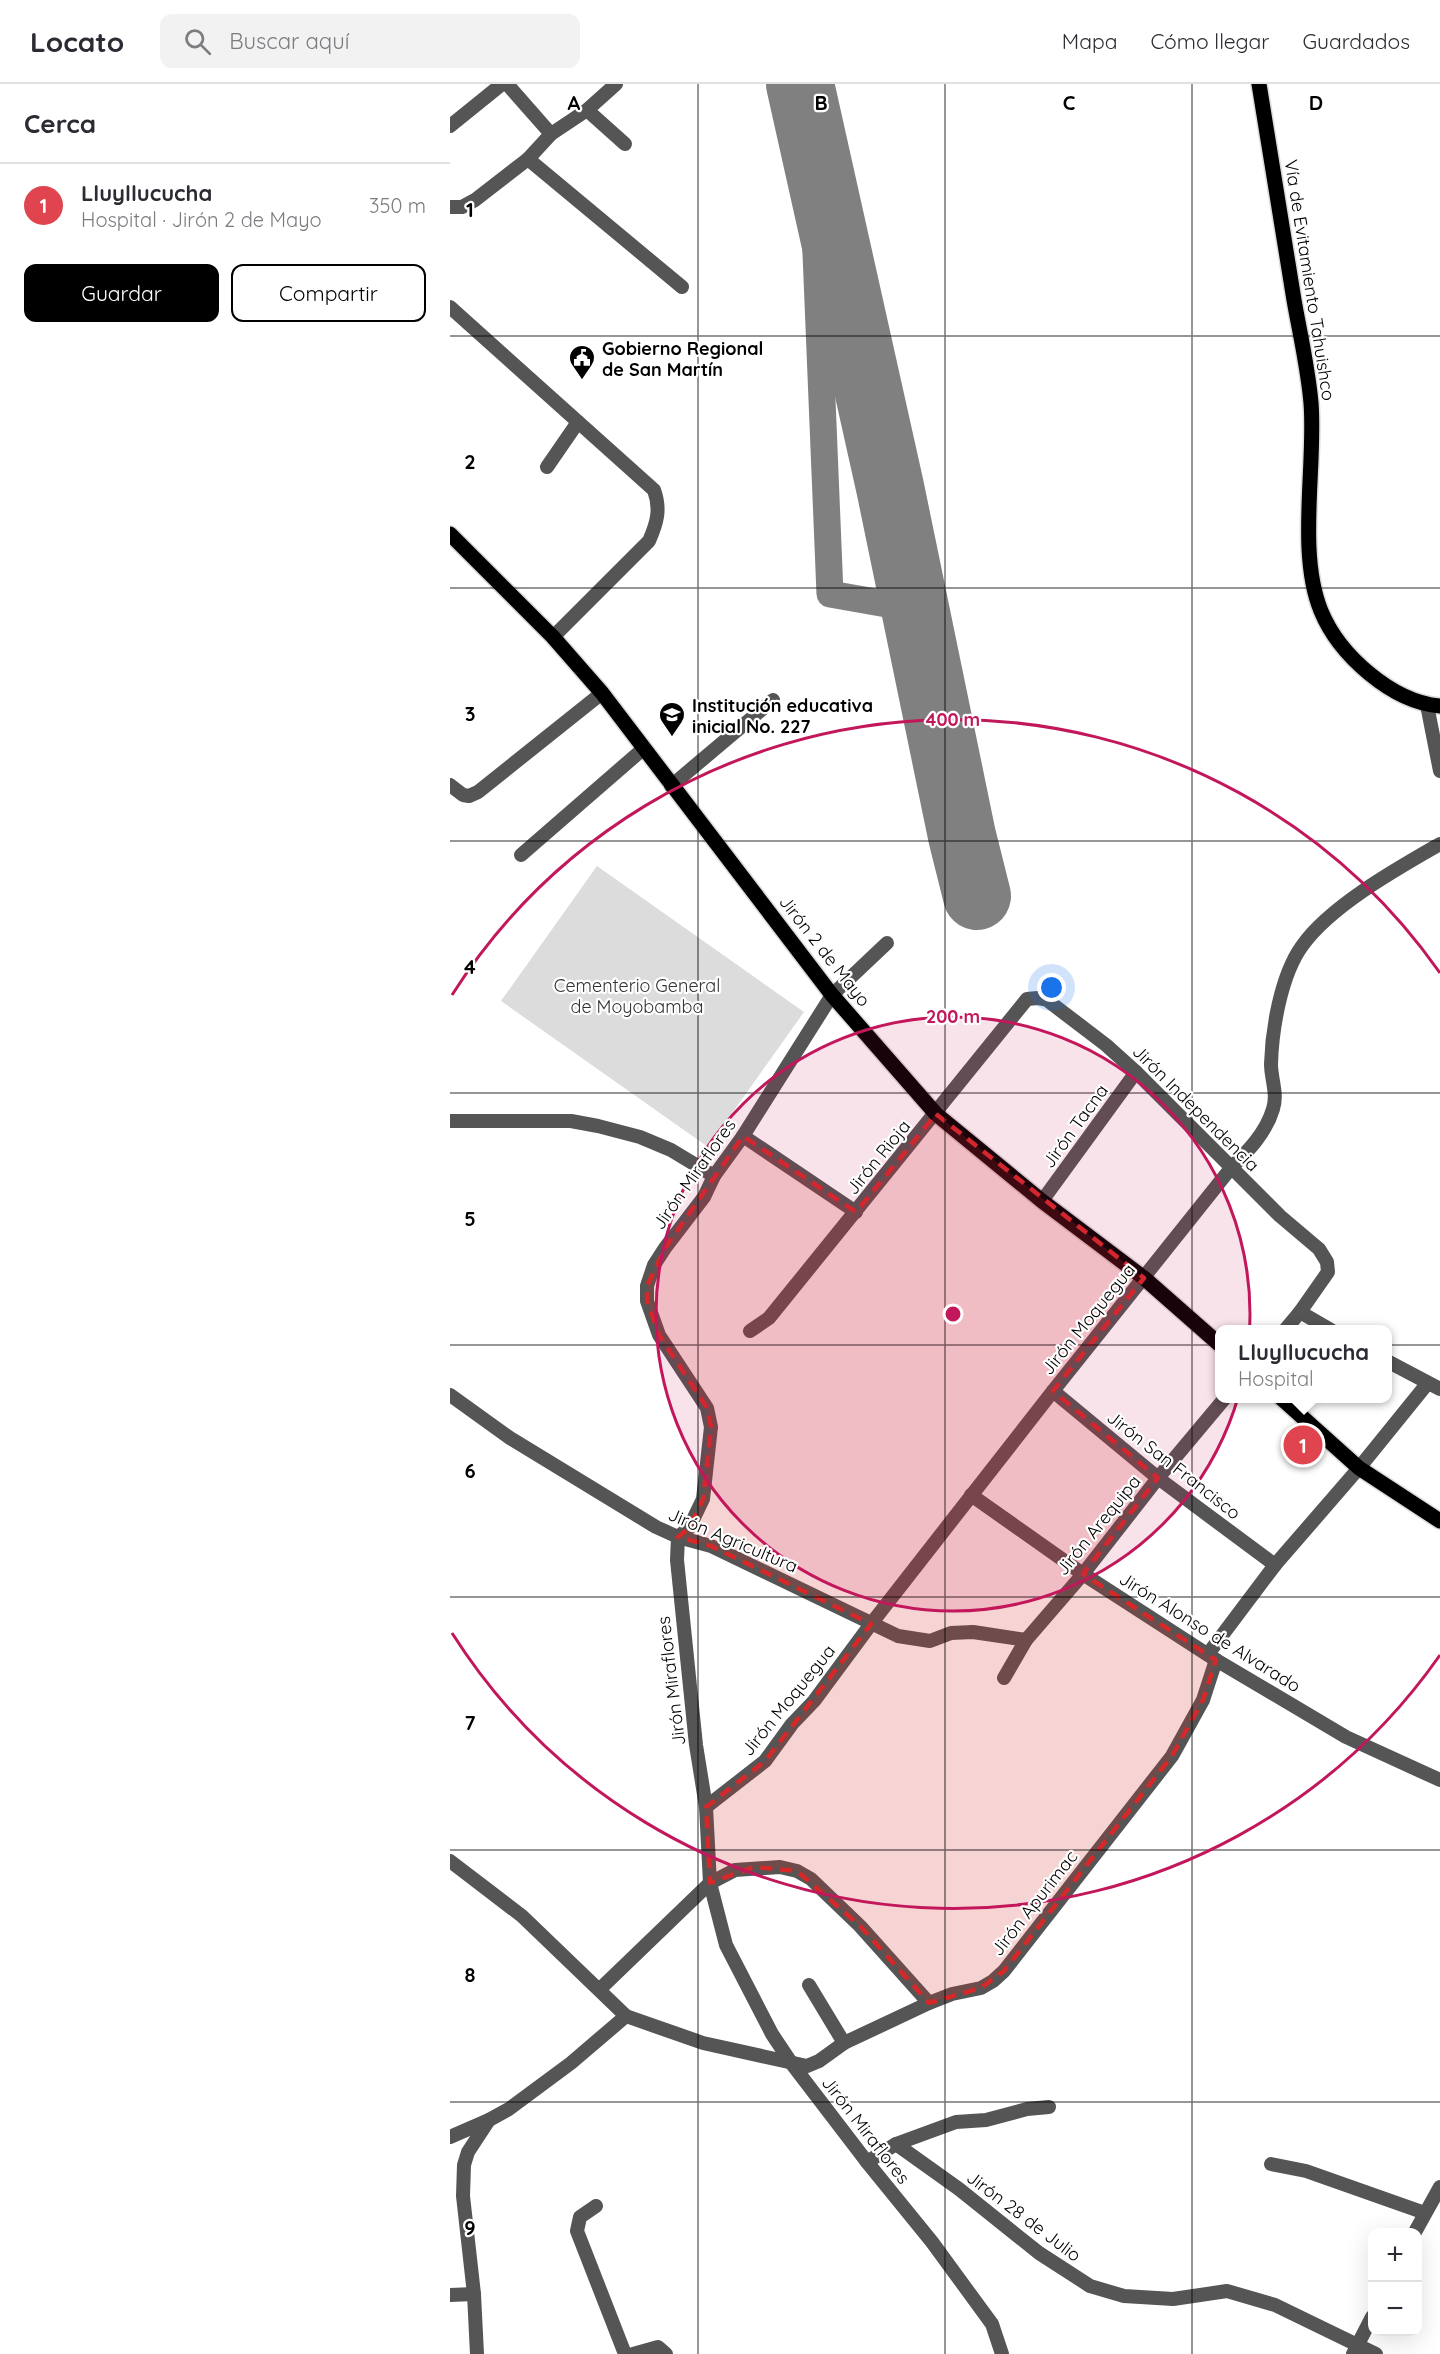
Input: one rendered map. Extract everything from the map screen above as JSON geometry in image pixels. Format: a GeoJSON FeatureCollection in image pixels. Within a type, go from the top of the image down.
{"type":"FeatureCollection","features":[{"type":"Feature","properties":{"kind":"main road","name":"Vía de Evitamiento Tahuishco"},"geometry":{"type":"LineString","coordinates":[[1259,84],[1311,403],[1310,553],[1313,584],[1325,619],[1339,643],[1361,668],[1393,690],[1434,706]]}},
{"type":"Feature","properties":{"kind":"main road","name":"Jirón 2 de Mayo"},"geometry":{"type":"LineString","coordinates":[[450,534],[553,637],[602,693],[832,995],[936,1114],[1042,1201],[1144,1278],[1215,1340]]}},
{"type":"Feature","properties":{"kind":"main road"},"geometry":{"type":"LineString","coordinates":[[1287,1403],[1359,1468],[1440,1521]]}},
{"type":"Feature","properties":{"kind":"street"},"geometry":{"type":"LineString","coordinates":[[450,126],[502,84]]}},
{"type":"Feature","properties":{"kind":"street"},"geometry":{"type":"LineString","coordinates":[[507,84],[551,134]]}},
{"type":"Feature","properties":{"kind":"street"},"geometry":{"type":"LineString","coordinates":[[450,207],[462,207],[475,200],[528,159],[551,134],[587,110],[616,84]]}},
{"type":"Feature","properties":{"kind":"street"},"geometry":{"type":"LineString","coordinates":[[587,110],[625,144]]}},
{"type":"Feature","properties":{"kind":"street"},"geometry":{"type":"LineString","coordinates":[[528,159],[681,287]]}},
{"type":"Feature","properties":{"kind":"street"},"geometry":{"type":"LineString","coordinates":[[450,307],[654,490],[658,509],[656,526],[649,541],[553,637]]}},
{"type":"Feature","properties":{"kind":"street"},"geometry":{"type":"LineString","coordinates":[[547,467],[578,422]]}},
{"type":"Feature","properties":{"kind":"street"},"geometry":{"type":"LineString","coordinates":[[450,785],[463,795],[469,796],[478,792],[602,693]]}},
{"type":"Feature","properties":{"kind":"street"},"geometry":{"type":"LineString","coordinates":[[671,786],[773,700]]}},
{"type":"Feature","properties":{"kind":"street"},"geometry":{"type":"LineString","coordinates":[[1434,706],[1440,771]]}},
{"type":"Feature","properties":{"kind":"street"},"geometry":{"type":"LineString","coordinates":[[521,855],[643,749]]}},
{"type":"Feature","properties":{"kind":"street","name":"Jirón Moquegua"},"geometry":{"type":"LineString","coordinates":[[706,1807],[765,1761],[792,1724],[814,1701],[871,1624],[1053,1391],[1231,1168],[1255,1143],[1274,1108],[1275,1096],[1271,1066],[1275,1025],[1289,972],[1302,946],[1331,916],[1398,868],[1440,843]]}},
{"type":"Feature","properties":{"kind":"street","name":"Jirón Miraflores"},"geometry":{"type":"LineString","coordinates":[[887,943],[832,995],[743,1136],[714,1176],[704,1197],[654,1265],[647,1286],[646,1301],[659,1335],[707,1408],[711,1427],[703,1499],[689,1527],[678,1537],[677,1560],[682,1624],[706,1807],[710,1883],[726,1945],[772,2034],[792,2064],[932,2242],[992,2324],[1002,2354]]}},
{"type":"Feature","properties":{"kind":"street","name":"Jirón Independencia"},"geometry":{"type":"LineString","coordinates":[[1027,999],[1047,1000],[1137,1072],[1280,1216],[1319,1249],[1327,1262],[1328,1272],[1300,1312]]}},
{"type":"Feature","properties":{"kind":"street","name":"Jirón Rioja"},"geometry":{"type":"LineString","coordinates":[[750,1331],[769,1318],[1027,999]]}},
{"type":"Feature","properties":{"kind":"street","name":"Jirón Tacna"},"geometry":{"type":"LineString","coordinates":[[1042,1201],[1137,1072]]}},
{"type":"Feature","properties":{"kind":"street"},"geometry":{"type":"LineString","coordinates":[[450,1121],[571,1121],[598,1126],[640,1137],[671,1150],[714,1176]]}},
{"type":"Feature","properties":{"kind":"street"},"geometry":{"type":"LineString","coordinates":[[743,1136],[856,1212]]}},
{"type":"Feature","properties":{"kind":"street"},"geometry":{"type":"LineString","coordinates":[[1289,1325],[1300,1312],[1324,1325]]}},
{"type":"Feature","properties":{"kind":"street"},"geometry":{"type":"LineString","coordinates":[[1392,1364],[1434,1387]]}},
{"type":"Feature","properties":{"kind":"street","name":"Jirón Apurimac"},"geometry":{"type":"LineString","coordinates":[[792,2064],[807,2066],[819,2061],[844,2043],[929,2003],[952,1994],[981,1988],[993,1982],[1004,1971],[1172,1756],[1203,1700],[1212,1657],[1275,1565],[1359,1468],[1434,1387]]}},
{"type":"Feature","properties":{"kind":"street","name":"Jirón San Francisco"},"geometry":{"type":"LineString","coordinates":[[1053,1391],[1158,1478],[1275,1565]]}},
{"type":"Feature","properties":{"kind":"street","name":"Jirón Agricultura"},"geometry":{"type":"LineString","coordinates":[[450,1395],[510,1438],[634,1514],[678,1537],[711,1546],[815,1594],[898,1636],[930,1641],[951,1633],[974,1632],[1026,1640]]}},
{"type":"Feature","properties":{"kind":"street","name":"Jirón Arequipa"},"geometry":{"type":"LineString","coordinates":[[1004,1678],[1026,1640],[1083,1574],[1158,1478],[1221,1403]]}},
{"type":"Feature","properties":{"kind":"street","name":"Jirón Alonso de Alvarado"},"geometry":{"type":"LineString","coordinates":[[971,1495],[1083,1574],[1212,1657],[1346,1737],[1440,1780]]}},
{"type":"Feature","properties":{"kind":"street"},"geometry":{"type":"LineString","coordinates":[[450,1861],[522,1916],[626,2016],[703,2043],[792,2064]]}},
{"type":"Feature","properties":{"kind":"street"},"geometry":{"type":"LineString","coordinates":[[600,1989],[710,1883],[735,1870],[780,1866],[797,1871],[811,1879],[860,1926],[929,2003]]}},
{"type":"Feature","properties":{"kind":"street"},"geometry":{"type":"LineString","coordinates":[[809,1985],[844,2043]]}},
{"type":"Feature","properties":{"kind":"street"},"geometry":{"type":"LineString","coordinates":[[468,2152],[450,2137],[509,2109],[571,2063],[626,2016]]}},
{"type":"Feature","properties":{"kind":"street"},"geometry":{"type":"LineString","coordinates":[[867,2162],[896,2144],[956,2122],[986,2120],[1027,2109],[1049,2107]]}},
{"type":"Feature","properties":{"kind":"street"},"geometry":{"type":"LineString","coordinates":[[477,2354],[474,2294],[463,2196],[464,2165],[468,2152],[489,2120]]}},
{"type":"Feature","properties":{"kind":"street","name":"Jirón 28 de Julio"},"geometry":{"type":"LineString","coordinates":[[896,2144],[959,2189],[1039,2253],[1090,2286],[1124,2296],[1173,2299],[1227,2291],[1275,2305],[1355,2350],[1376,2354]]}},
{"type":"Feature","properties":{"kind":"street"},"geometry":{"type":"LineString","coordinates":[[1271,2164],[1306,2171],[1425,2213]]}},
{"type":"Feature","properties":{"kind":"street"},"geometry":{"type":"LineString","coordinates":[[1417,2228],[1440,2187]]}},
{"type":"Feature","properties":{"kind":"street"},"geometry":{"type":"LineString","coordinates":[[596,2206],[580,2217],[577,2231],[625,2354]]}},
{"type":"Feature","properties":{"kind":"street"},"geometry":{"type":"LineString","coordinates":[[450,2295],[474,2294]]}},
{"type":"Feature","properties":{"kind":"street"},"geometry":{"type":"LineString","coordinates":[[1355,2350],[1368,2325]]}},
{"type":"Feature","properties":{"kind":"street"},"geometry":{"type":"LineString","coordinates":[[633,2354],[658,2348],[666,2354]]}},
{"type":"Feature","properties":{"kind":"highlighted area"},"geometry":{"type":"Polygon","coordinates":[[[936,1114],[1144,1278],[1053,1391],[1158,1478],[1083,1574],[1216,1660],[1203,1700],[1172,1756],[1004,1971],[981,1988],[929,2003],[860,1926],[797,1871],[754,1867],[710,1883],[706,1807],[765,1761],[871,1624],[711,1546],[678,1537],[689,1528],[703,1499],[711,1427],[707,1408],[659,1335],[647,1301],[647,1286],[665,1248],[743,1136],[856,1212],[936,1114]]]}},
{"type":"Feature","properties":{"kind":"green space","name":"Cementerio General de Moyobamba"},"geometry":{"type":"Polygon","coordinates":[[[597,866],[804,1012],[708,1147],[501,1001],[597,866]]]}},
{"type":"Feature","properties":{"kind":"taxiway"},"geometry":{"type":"LineString","coordinates":[[811,132],[830,594],[915,609]]}},
{"type":"Feature","properties":{"kind":"runway"},"geometry":{"type":"LineString","coordinates":[[800,84],[890,487],[962,836],[977,896]]}},
{"type":"Feature","properties":{"kind":"place","name":"Gobierno Regional de San Martín"},"geometry":{"type":"Point","coordinates":[582,381]}},
{"type":"Feature","properties":{"kind":"place","name":"Institución educativa inicial No. 227"},"geometry":{"type":"Point","coordinates":[672,738]}},
{"type":"Feature","properties":{"kind":"place","name":"Lluyllucucha"},"geometry":{"type":"Point","coordinates":[1303,1445]}}]}
